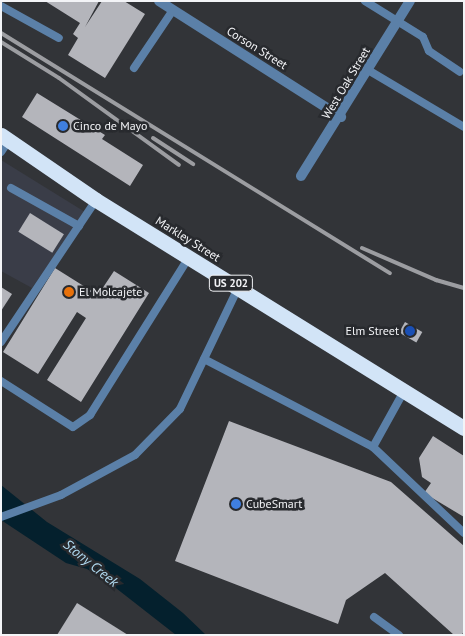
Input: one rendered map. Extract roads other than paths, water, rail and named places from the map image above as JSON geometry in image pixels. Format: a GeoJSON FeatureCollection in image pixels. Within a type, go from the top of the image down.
{"type":"FeatureCollection","features":[{"type":"Feature","properties":{"kind":"highway","name":"Markley Street"},"geometry":{"type":"LineString","coordinates":[[4,142],[464,428]]}},
{"type":"Feature","properties":{"kind":"street","name":"Corson Street"},"geometry":{"type":"LineString","coordinates":[[159,1],[341,116]]}},
{"type":"Feature","properties":{"kind":"street","name":"West Oak Street"},"geometry":{"type":"LineString","coordinates":[[301,176],[341,116],[410,1]]}},
{"type":"Feature","properties":{"kind":"lane"},"geometry":{"type":"LineString","coordinates":[[365,1],[423,37],[429,51],[460,72]]}},
{"type":"Feature","properties":{"kind":"lane"},"geometry":{"type":"LineString","coordinates":[[1,6],[59,38]]}},
{"type":"Feature","properties":{"kind":"lane"},"geometry":{"type":"LineString","coordinates":[[134,68],[173,10]]}},
{"type":"Feature","properties":{"kind":"lane"},"geometry":{"type":"LineString","coordinates":[[368,70],[464,127]]}},
{"type":"Feature","properties":{"kind":"lane"},"geometry":{"type":"LineString","coordinates":[[11,188],[79,226]]}},
{"type":"Feature","properties":{"kind":"lane"},"geometry":{"type":"LineString","coordinates":[[1,342],[96,200]]}},
{"type":"Feature","properties":{"kind":"lane"},"geometry":{"type":"LineString","coordinates":[[1,381],[73,427],[90,415],[189,258]]}},
{"type":"Feature","properties":{"kind":"lane"},"geometry":{"type":"LineString","coordinates":[[1,517],[62,495],[135,455],[180,409],[238,288]]}},
{"type":"Feature","properties":{"kind":"lane"},"geometry":{"type":"LineString","coordinates":[[204,359],[373,447],[464,533]]}},
{"type":"Feature","properties":{"kind":"lane"},"geometry":{"type":"LineString","coordinates":[[373,447],[404,391]]}},
{"type":"Feature","properties":{"kind":"lane"},"geometry":{"type":"LineString","coordinates":[[374,617],[399,635]]}},
{"type":"Feature","properties":{"kind":"water","name":"Stony Creek"},"geometry":{"type":"Polygon","coordinates":[[[1,485],[47,522],[140,579],[183,613],[206,635],[176,635],[112,585],[87,569],[66,563],[1,520],[1,485]]]}},
{"type":"Feature","properties":{"kind":"railway"},"geometry":{"type":"LineString","coordinates":[[1,33],[390,273]]}},
{"type":"Feature","properties":{"kind":"railway"},"geometry":{"type":"LineString","coordinates":[[1,42],[59,78],[179,165]]}},
{"type":"Feature","properties":{"kind":"railway"},"geometry":{"type":"LineString","coordinates":[[153,138],[193,164]]}},
{"type":"Feature","properties":{"kind":"railway"},"geometry":{"type":"LineString","coordinates":[[362,248],[436,280],[464,288]]}},
{"type":"Feature","properties":{"kind":"place","name":"Cinco de Mayo"},"geometry":{"type":"Point","coordinates":[63,126]}},
{"type":"Feature","properties":{"kind":"place","name":"El Molcajete"},"geometry":{"type":"Point","coordinates":[69,292]}},
{"type":"Feature","properties":{"kind":"place","name":"Elm Street"},"geometry":{"type":"Point","coordinates":[410,331]}},
{"type":"Feature","properties":{"kind":"place","name":"CubeSmart"},"geometry":{"type":"Point","coordinates":[236,504]}}]}
